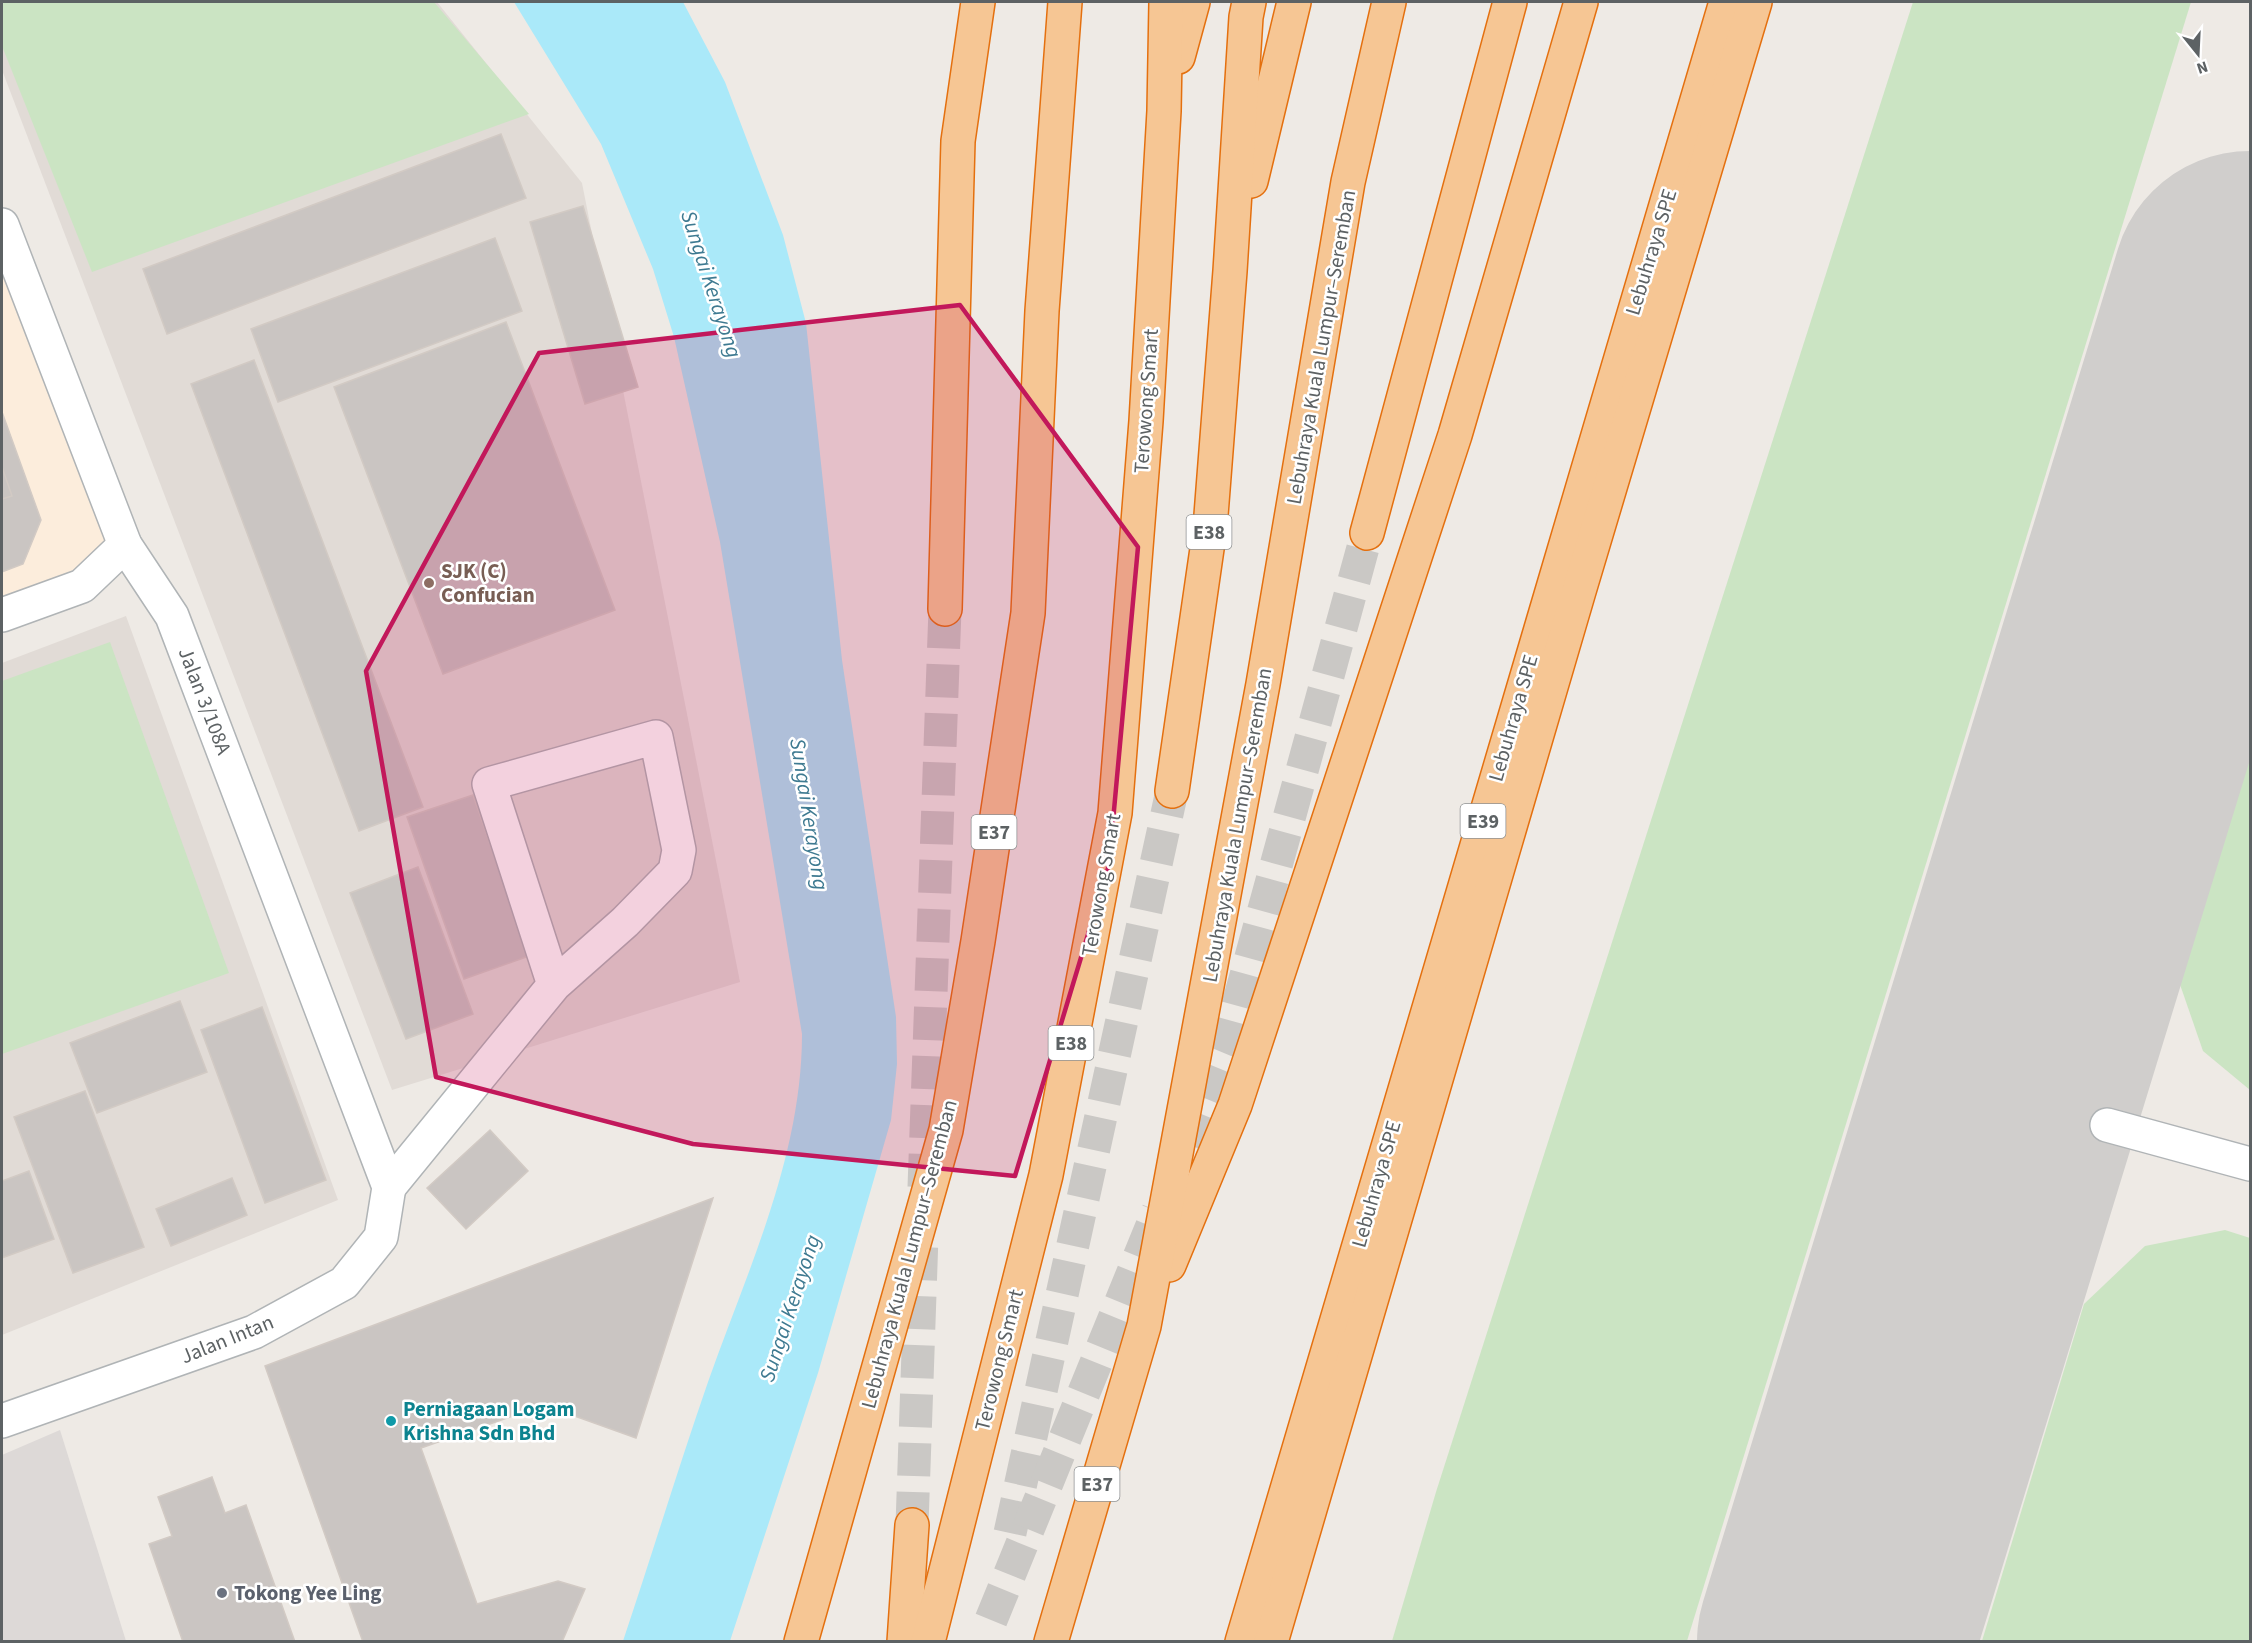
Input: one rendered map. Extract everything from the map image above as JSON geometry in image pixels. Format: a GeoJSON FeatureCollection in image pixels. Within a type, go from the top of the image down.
{"type":"FeatureCollection","features":[{"type":"Feature","properties":{"kind":"highway"},"geometry":{"type":"LineString","coordinates":[[945,609],[958,141],[978,2]]}},
{"type":"Feature","properties":{"kind":"highway","name":"Lebuhraya Kuala Lumpur–Seremban"},"geometry":{"type":"LineString","coordinates":[[801,1641],[946,1130],[978,941],[1028,613],[1042,311],[1065,2]]}},
{"type":"Feature","properties":{"kind":"highway","name":"Terowong Smart"},"geometry":{"type":"LineString","coordinates":[[928,1641],[1046,1174],[1115,813],[1146,421],[1164,111],[1166,2]]}},
{"type":"Feature","properties":{"kind":"highway","name":"Terowong Smart"},"geometry":{"type":"LineString","coordinates":[[1164,111],[1192,2]]}},
{"type":"Feature","properties":{"kind":"highway","name":"E38"},"geometry":{"type":"LineString","coordinates":[[1172,790],[1210,528],[1230,271],[1246,17],[1249,2]]}},
{"type":"Feature","properties":{"kind":"highway","name":"E38"},"geometry":{"type":"LineString","coordinates":[[1230,271],[1294,2]]}},
{"type":"Feature","properties":{"kind":"highway","name":"Lebuhraya Kuala Lumpur–Seremban"},"geometry":{"type":"LineString","coordinates":[[1051,1641],[1144,1326],[1263,684],[1348,182],[1389,2]]}},
{"type":"Feature","properties":{"kind":"highway"},"geometry":{"type":"LineString","coordinates":[[1367,533],[1510,2]]}},
{"type":"Feature","properties":{"kind":"highway"},"geometry":{"type":"LineString","coordinates":[[1144,1326],[1239,1094],[1455,435],[1581,2]]}},
{"type":"Feature","properties":{"kind":"highway","name":"Lebuhraya SPE"},"geometry":{"type":"LineString","coordinates":[[1242,1641],[1726,2]]}},
{"type":"Feature","properties":{"kind":"highway","name":"Lebuhraya SPE"},"geometry":{"type":"LineString","coordinates":[[1272,1641],[1579,591],[1755,2]]}},
{"type":"Feature","properties":{"kind":"highway"},"geometry":{"type":"LineString","coordinates":[[904,1641],[912,1525]]}},
{"type":"Feature","properties":{"kind":"street","name":"Jalan 3/108A"},"geometry":{"type":"LineString","coordinates":[[2,225],[125,545],[172,616],[389,1187]]}},
{"type":"Feature","properties":{"kind":"street"},"geometry":{"type":"LineString","coordinates":[[2,615],[82,586],[125,545]]}},
{"type":"Feature","properties":{"kind":"street"},"geometry":{"type":"LineString","coordinates":[[389,1187],[554,985],[625,922],[675,871],[679,850],[656,737],[489,784],[554,985]]}},
{"type":"Feature","properties":{"kind":"street"},"geometry":{"type":"LineString","coordinates":[[2107,1125],[2250,1164]]}},
{"type":"Feature","properties":{"kind":"street","name":"Jalan Intan"},"geometry":{"type":"LineString","coordinates":[[2,1421],[254,1332],[344,1283],[381,1237],[389,1187]]}},
{"type":"Feature","properties":{"kind":"highlighted area"},"geometry":{"type":"Polygon","coordinates":[[[960,305],[1138,547],[1109,865],[1015,1176],[693,1144],[436,1077],[366,671],[539,353],[960,305]]]}},
{"type":"Feature","properties":{"kind":"shaded area","name":"SJK (C) Confucian"},"geometry":{"type":"Polygon","coordinates":[[[2,2],[437,2],[582,183],[740,982],[392,1090],[2,70],[2,2]]]}},
{"type":"Feature","properties":{"kind":"shaded area"},"geometry":{"type":"Polygon","coordinates":[[[2,258],[109,541],[77,573],[2,601],[2,258]]]}},
{"type":"Feature","properties":{"kind":"shaded area"},"geometry":{"type":"Polygon","coordinates":[[[126,616],[338,1200],[2,1335],[2,663],[126,616]]]}},
{"type":"Feature","properties":{"kind":"shaded area"},"geometry":{"type":"Polygon","coordinates":[[[60,1430],[126,1641],[2,1641],[2,1455],[60,1430]]]}},
{"type":"Feature","properties":{"kind":"green space"},"geometry":{"type":"Polygon","coordinates":[[[2,2],[434,2],[529,114],[92,272],[2,46],[2,2]]]}},
{"type":"Feature","properties":{"kind":"green space"},"geometry":{"type":"Polygon","coordinates":[[[1913,2],[2191,2],[1687,1641],[1392,1641],[1436,1492],[1913,2]]]}},
{"type":"Feature","properties":{"kind":"green space"},"geometry":{"type":"Polygon","coordinates":[[[110,642],[229,973],[2,1054],[2,681],[110,642]]]}},
{"type":"Feature","properties":{"kind":"green space"},"geometry":{"type":"Polygon","coordinates":[[[2250,725],[2250,1090],[2203,1051],[2175,970],[2250,725]]]}},
{"type":"Feature","properties":{"kind":"green space"},"geometry":{"type":"Polygon","coordinates":[[[2225,1230],[2250,1238],[2250,1641],[1982,1641],[2084,1304],[2145,1246],[2225,1230]]]}},
{"type":"Feature","properties":{"kind":"water","name":"Sungai Kerayong"},"geometry":{"type":"Polygon","coordinates":[[[514,2],[683,2],[725,82],[783,235],[806,323],[842,660],[896,1017],[897,1064],[891,1120],[818,1373],[730,1641],[623,1641],[697,1414],[755,1254],[783,1168],[800,1079],[802,1034],[720,542],[674,337],[653,269],[601,144],[514,2]]]}},
{"type":"Feature","properties":{"kind":"building"},"geometry":{"type":"Polygon","coordinates":[[[501,134],[526,198],[167,334],[143,269],[501,134]]]}},
{"type":"Feature","properties":{"kind":"building"},"geometry":{"type":"Polygon","coordinates":[[[583,206],[638,387],[585,404],[530,222],[583,206]]]}},
{"type":"Feature","properties":{"kind":"building"},"geometry":{"type":"Polygon","coordinates":[[[495,238],[522,311],[278,402],[251,329],[495,238]]]}},
{"type":"Feature","properties":{"kind":"building"},"geometry":{"type":"Polygon","coordinates":[[[506,322],[615,610],[443,674],[334,387],[506,322]]]}},
{"type":"Feature","properties":{"kind":"building"},"geometry":{"type":"Polygon","coordinates":[[[254,360],[423,807],[359,831],[191,384],[254,360]]]}},
{"type":"Feature","properties":{"kind":"building"},"geometry":{"type":"Polygon","coordinates":[[[2,412],[41,520],[23,564],[2,572],[2,412]]]}},
{"type":"Feature","properties":{"kind":"building"},"geometry":{"type":"Polygon","coordinates":[[[2,467],[12,496],[2,499],[2,467]]]}},
{"type":"Feature","properties":{"kind":"building"},"geometry":{"type":"Polygon","coordinates":[[[473,795],[529,956],[464,979],[407,817],[473,795]]]}},
{"type":"Feature","properties":{"kind":"building"},"geometry":{"type":"Polygon","coordinates":[[[418,867],[473,1014],[406,1039],[350,893],[418,867]]]}},
{"type":"Feature","properties":{"kind":"building"},"geometry":{"type":"Polygon","coordinates":[[[180,1001],[207,1072],[97,1113],[70,1043],[180,1001]]]}},
{"type":"Feature","properties":{"kind":"building"},"geometry":{"type":"Polygon","coordinates":[[[262,1007],[326,1180],[265,1203],[201,1030],[262,1007]]]}},
{"type":"Feature","properties":{"kind":"building"},"geometry":{"type":"Polygon","coordinates":[[[85,1091],[144,1247],[73,1273],[14,1117],[85,1091]]]}},
{"type":"Feature","properties":{"kind":"building"},"geometry":{"type":"Polygon","coordinates":[[[490,1130],[528,1171],[466,1229],[427,1188],[490,1130]]]}},
{"type":"Feature","properties":{"kind":"building"},"geometry":{"type":"Polygon","coordinates":[[[29,1171],[54,1239],[2,1258],[2,1181],[29,1171]]]}},
{"type":"Feature","properties":{"kind":"building"},"geometry":{"type":"Polygon","coordinates":[[[232,1178],[247,1215],[171,1246],[156,1209],[232,1178]]]}},
{"type":"Feature","properties":{"kind":"building","name":"Perniagaan Logam Krishna Sdn Bhd"},"geometry":{"type":"Polygon","coordinates":[[[713,1198],[636,1438],[544,1405],[421,1448],[477,1604],[558,1581],[585,1589],[562,1642],[363,1642],[265,1366],[713,1198]]]}},
{"type":"Feature","properties":{"kind":"building","name":"Tokong Yee Ling"},"geometry":{"type":"Polygon","coordinates":[[[212,1477],[225,1513],[246,1505],[295,1642],[183,1642],[149,1544],[172,1536],[158,1497],[212,1477]]]}},
{"type":"Feature","properties":{"kind":"runway"},"geometry":{"type":"LineString","coordinates":[[1835,1642],[2250,289]]}},
{"type":"Feature","properties":{"kind":"tunnel"},"geometry":{"type":"LineString","coordinates":[[1185,1143],[1230,1034],[1367,533]]}},
{"type":"Feature","properties":{"kind":"tunnel"},"geometry":{"type":"LineString","coordinates":[[924,1187],[945,609]]}},
{"type":"Feature","properties":{"kind":"tunnel"},"geometry":{"type":"LineString","coordinates":[[1010,1533],[1172,791]]}},
{"type":"Feature","properties":{"kind":"tunnel"},"geometry":{"type":"LineString","coordinates":[[991,1620],[1158,1211]]}},
{"type":"Feature","properties":{"kind":"tunnel"},"geometry":{"type":"LineString","coordinates":[[912,1525],[922,1236]]}},
{"type":"Feature","properties":{"kind":"place","name":"SJK (C) Confucian"},"geometry":{"type":"Point","coordinates":[429,583]}},
{"type":"Feature","properties":{"kind":"place","name":"Perniagaan Logam Krishna Sdn Bhd"},"geometry":{"type":"Point","coordinates":[391,1421]}},
{"type":"Feature","properties":{"kind":"place","name":"Tokong Yee Ling"},"geometry":{"type":"Point","coordinates":[222,1593]}}]}
